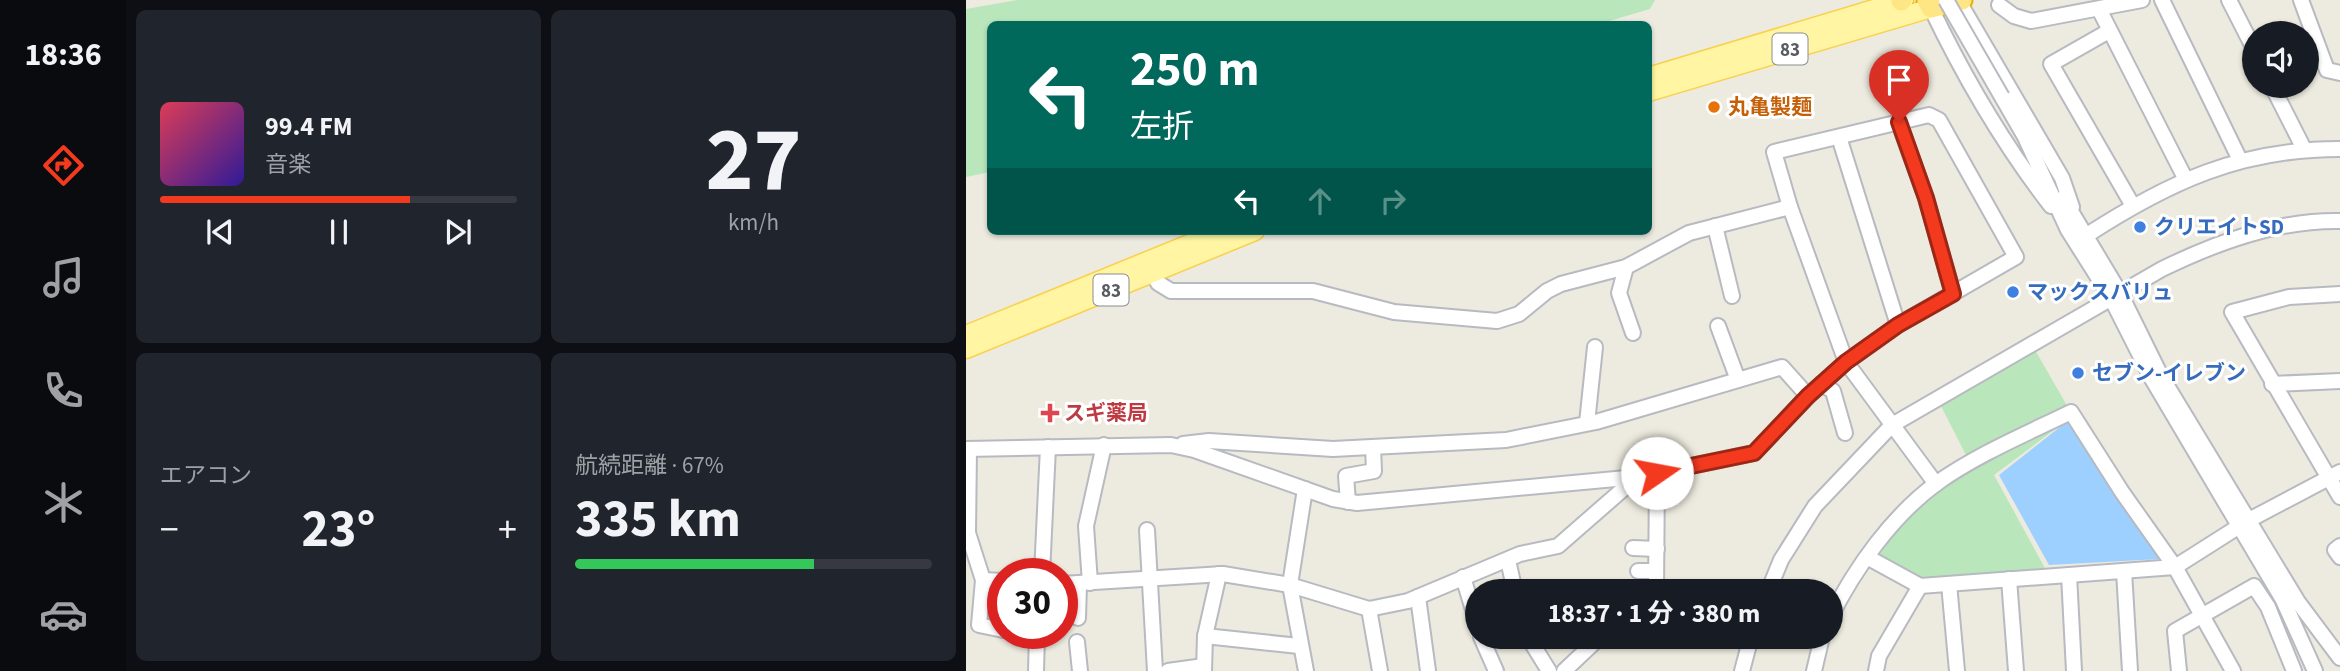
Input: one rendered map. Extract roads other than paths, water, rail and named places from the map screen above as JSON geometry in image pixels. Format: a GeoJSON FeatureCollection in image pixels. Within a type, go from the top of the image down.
{"type":"FeatureCollection","features":[{"type":"Feature","properties":{"kind":"main road","name":"83"},"geometry":{"type":"LineString","coordinates":[[1652,76],[1867,5],[1902,0]]}},
{"type":"Feature","properties":{"kind":"main road","name":"83"},"geometry":{"type":"LineString","coordinates":[[1652,91],[1947,2]]}},
{"type":"Feature","properties":{"kind":"main road","name":"83"},"geometry":{"type":"LineString","coordinates":[[966,349],[1150,267],[1213,235]]}},
{"type":"Feature","properties":{"kind":"main road","name":"83"},"geometry":{"type":"LineString","coordinates":[[966,335],[1243,235]]}},
{"type":"Feature","properties":{"kind":"street"},"geometry":{"type":"LineString","coordinates":[[1999,5],[2014,16],[2031,21],[2142,0]]}},
{"type":"Feature","properties":{"kind":"street"},"geometry":{"type":"LineString","coordinates":[[2162,0],[2240,160]]}},
{"type":"Feature","properties":{"kind":"street"},"geometry":{"type":"LineString","coordinates":[[2229,0],[2242,25]]}},
{"type":"Feature","properties":{"kind":"street"},"geometry":{"type":"LineString","coordinates":[[2301,0],[2326,71],[2340,73]]}},
{"type":"Feature","properties":{"kind":"street"},"geometry":{"type":"LineString","coordinates":[[1947,2],[2001,97],[2052,177],[2078,230],[2244,524],[2315,671]]}},
{"type":"Feature","properties":{"kind":"street"},"geometry":{"type":"LineString","coordinates":[[1947,2],[1958,66],[2002,148],[2078,230]]}},
{"type":"Feature","properties":{"kind":"street"},"geometry":{"type":"LineString","coordinates":[[1947,2],[2062,178],[2078,230]]}},
{"type":"Feature","properties":{"kind":"street"},"geometry":{"type":"LineString","coordinates":[[2099,9],[2185,178]]}},
{"type":"Feature","properties":{"kind":"street"},"geometry":{"type":"LineString","coordinates":[[2109,31],[2051,64],[2133,206]]}},
{"type":"Feature","properties":{"kind":"street"},"geometry":{"type":"LineString","coordinates":[[2278,98],[2304,149]]}},
{"type":"Feature","properties":{"kind":"street"},"geometry":{"type":"LineString","coordinates":[[1171,445],[1194,450],[1348,502],[1381,503],[1637,477],[1754,453],[1808,396],[1846,362],[1898,325],[2016,257],[1939,120],[1929,115],[1774,152],[1790,206],[1846,362],[1936,484]]}},
{"type":"Feature","properties":{"kind":"street"},"geometry":{"type":"LineString","coordinates":[[1899,122],[1926,198],[1953,294]]}},
{"type":"Feature","properties":{"kind":"street"},"geometry":{"type":"LineString","coordinates":[[1839,137],[1898,325]]}},
{"type":"Feature","properties":{"kind":"street"},"geometry":{"type":"LineString","coordinates":[[2078,230],[2133,206],[2185,178],[2240,160],[2304,149],[2340,149]]}},
{"type":"Feature","properties":{"kind":"street"},"geometry":{"type":"LineString","coordinates":[[1150,267],[1164,288],[1171,291],[1313,291],[1394,312],[1497,321],[1519,314],[1547,291],[1626,267],[1689,233],[1790,206]]}},
{"type":"Feature","properties":{"kind":"street"},"geometry":{"type":"LineString","coordinates":[[1773,579],[1781,560],[1815,506],[1892,425],[2115,296],[2207,247],[2245,234],[2288,225],[2340,221]]}},
{"type":"Feature","properties":{"kind":"street"},"geometry":{"type":"LineString","coordinates":[[1715,226],[1732,296]]}},
{"type":"Feature","properties":{"kind":"street"},"geometry":{"type":"LineString","coordinates":[[1626,267],[1619,293],[1633,333]]}},
{"type":"Feature","properties":{"kind":"street"},"geometry":{"type":"LineString","coordinates":[[2340,294],[2289,297],[2232,312],[2272,384],[2334,475],[2340,497]]}},
{"type":"Feature","properties":{"kind":"street"},"geometry":{"type":"LineString","coordinates":[[1718,326],[1738,380]]}},
{"type":"Feature","properties":{"kind":"street"},"geometry":{"type":"LineString","coordinates":[[1587,424],[1595,348]]}},
{"type":"Feature","properties":{"kind":"street"},"geometry":{"type":"LineString","coordinates":[[987,627],[979,625],[983,580],[967,533],[967,449],[1171,445],[1209,441],[1333,449],[1506,440],[1587,424],[1782,367],[1808,396]]}},
{"type":"Feature","properties":{"kind":"street"},"geometry":{"type":"LineString","coordinates":[[2272,384],[2340,381]]}},
{"type":"Feature","properties":{"kind":"street"},"geometry":{"type":"LineString","coordinates":[[1821,384],[1833,391],[1845,433]]}},
{"type":"Feature","properties":{"kind":"street"},"geometry":{"type":"LineString","coordinates":[[1843,596],[1867,556],[1889,529],[1936,484],[1988,453],[2071,412],[2122,492],[2175,567],[2233,671]]}},
{"type":"Feature","properties":{"kind":"street"},"geometry":{"type":"LineString","coordinates":[[1078,618],[1085,584],[1086,526],[1104,446]]}},
{"type":"Feature","properties":{"kind":"street"},"geometry":{"type":"LineString","coordinates":[[1043,558],[1048,447]]}},
{"type":"Feature","properties":{"kind":"street"},"geometry":{"type":"LineString","coordinates":[[1348,502],[1346,476],[1374,471],[1373,447]]}},
{"type":"Feature","properties":{"kind":"street"},"geometry":{"type":"LineString","coordinates":[[1656,579],[1657,473]]}},
{"type":"Feature","properties":{"kind":"street"},"geometry":{"type":"LineString","coordinates":[[1867,556],[1920,586],[2175,567],[2244,524],[2334,475]]}},
{"type":"Feature","properties":{"kind":"street"},"geometry":{"type":"LineString","coordinates":[[1078,584],[1219,575],[1290,585],[1369,609],[1418,597],[1520,554],[1558,545],[1637,477]]}},
{"type":"Feature","properties":{"kind":"street"},"geometry":{"type":"LineString","coordinates":[[1305,489],[1296,562],[1290,585],[1299,624],[1299,646],[1306,671]]}},
{"type":"Feature","properties":{"kind":"street"},"geometry":{"type":"LineString","coordinates":[[2244,524],[2340,658]]}},
{"type":"Feature","properties":{"kind":"street"},"geometry":{"type":"LineString","coordinates":[[1147,530],[1155,671]]}},
{"type":"Feature","properties":{"kind":"street"},"geometry":{"type":"LineString","coordinates":[[2340,546],[2336,550],[2340,557]]}},
{"type":"Feature","properties":{"kind":"street"},"geometry":{"type":"LineString","coordinates":[[1633,548],[1657,549]]}},
{"type":"Feature","properties":{"kind":"street"},"geometry":{"type":"LineString","coordinates":[[1508,560],[1512,579]]}},
{"type":"Feature","properties":{"kind":"street"},"geometry":{"type":"LineString","coordinates":[[2124,570],[2130,671]]}},
{"type":"Feature","properties":{"kind":"street"},"geometry":{"type":"LineString","coordinates":[[1638,571],[1656,571]]}},
{"type":"Feature","properties":{"kind":"street"},"geometry":{"type":"LineString","coordinates":[[1168,671],[1204,669],[1205,636],[1219,575]]}},
{"type":"Feature","properties":{"kind":"street"},"geometry":{"type":"LineString","coordinates":[[2069,575],[2074,671]]}},
{"type":"Feature","properties":{"kind":"street"},"geometry":{"type":"LineString","coordinates":[[1463,577],[1465,584]]}},
{"type":"Feature","properties":{"kind":"street"},"geometry":{"type":"LineString","coordinates":[[2009,579],[2015,671]]}},
{"type":"Feature","properties":{"kind":"street"},"geometry":{"type":"LineString","coordinates":[[983,580],[987,580]]}},
{"type":"Feature","properties":{"kind":"street"},"geometry":{"type":"LineString","coordinates":[[1949,584],[1957,671]]}},
{"type":"Feature","properties":{"kind":"street"},"geometry":{"type":"LineString","coordinates":[[1876,671],[1879,656],[1920,586]]}},
{"type":"Feature","properties":{"kind":"street"},"geometry":{"type":"LineString","coordinates":[[2179,671],[2175,631],[2254,586],[2268,607],[2294,671]]}},
{"type":"Feature","properties":{"kind":"street"},"geometry":{"type":"LineString","coordinates":[[1418,597],[1428,671]]}},
{"type":"Feature","properties":{"kind":"street"},"geometry":{"type":"LineString","coordinates":[[1369,609],[1380,671]]}},
{"type":"Feature","properties":{"kind":"street"},"geometry":{"type":"LineString","coordinates":[[1205,636],[1299,646]]}},
{"type":"Feature","properties":{"kind":"street"},"geometry":{"type":"LineString","coordinates":[[1036,671],[1037,649]]}},
{"type":"Feature","properties":{"kind":"street"},"geometry":{"type":"LineString","coordinates":[[1078,649],[1080,671]]}},
{"type":"Feature","properties":{"kind":"street"},"geometry":{"type":"LineString","coordinates":[[1486,649],[1496,671]]}},
{"type":"Feature","properties":{"kind":"street"},"geometry":{"type":"LineString","coordinates":[[1535,649],[1549,671]]}},
{"type":"Feature","properties":{"kind":"street"},"geometry":{"type":"LineString","coordinates":[[1564,671],[1587,649]]}},
{"type":"Feature","properties":{"kind":"street"},"geometry":{"type":"LineString","coordinates":[[1742,671],[1748,649]]}},
{"type":"Feature","properties":{"kind":"street"},"geometry":{"type":"LineString","coordinates":[[1814,671],[1819,649]]}},
{"type":"Feature","properties":{"kind":"water"},"geometry":{"type":"Polygon","coordinates":[[[2070,419],[2160,559],[2049,565],[1999,475],[2070,419]]]}},
{"type":"Feature","properties":{"kind":"place","name":"丸亀製麺"},"geometry":{"type":"Point","coordinates":[1714,107]}},
{"type":"Feature","properties":{"kind":"place","name":"クリエイトSD"},"geometry":{"type":"Point","coordinates":[2140,227]}},
{"type":"Feature","properties":{"kind":"place","name":"マックスバリュ"},"geometry":{"type":"Point","coordinates":[2013,292]}},
{"type":"Feature","properties":{"kind":"place","name":"セブン-イレブン"},"geometry":{"type":"Point","coordinates":[2078,373]}},
{"type":"Feature","properties":{"kind":"place","name":"スギ薬局"},"geometry":{"type":"Point","coordinates":[1050,413]}}]}
